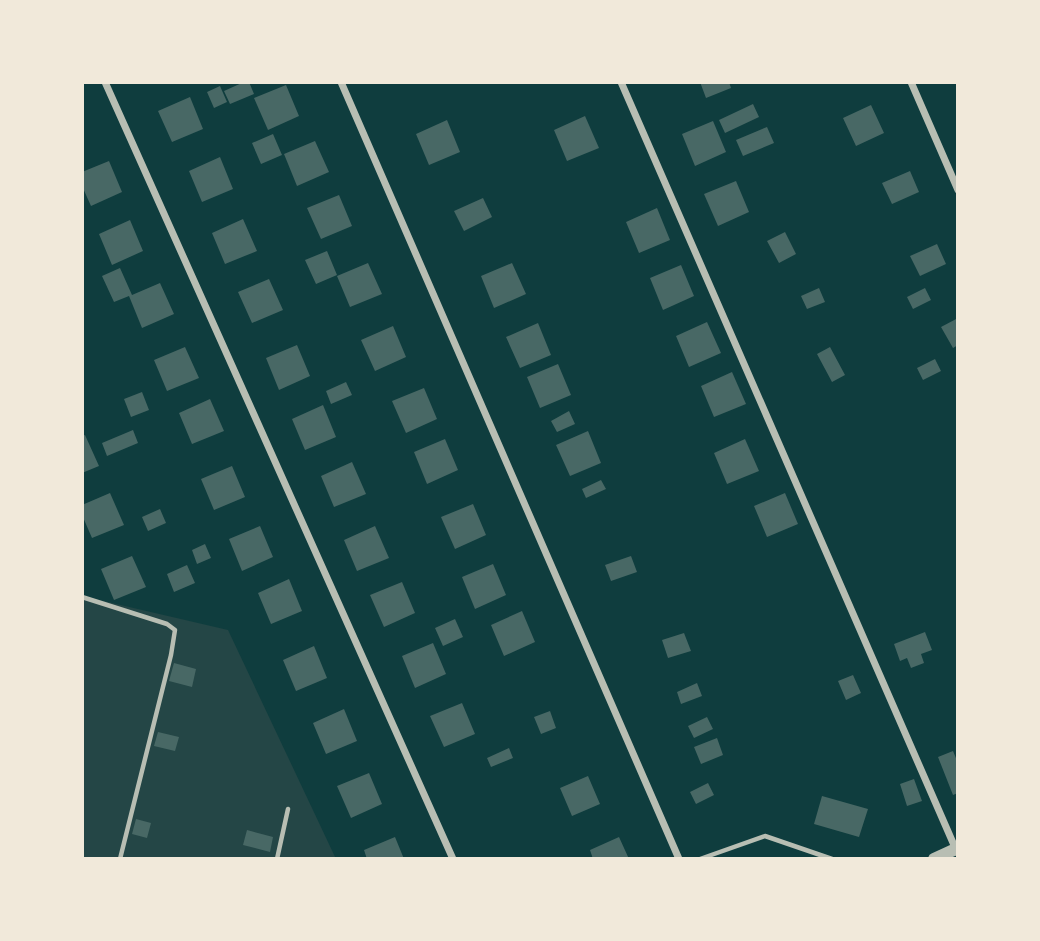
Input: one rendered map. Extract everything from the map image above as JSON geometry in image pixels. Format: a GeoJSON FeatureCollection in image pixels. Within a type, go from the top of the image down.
{"type":"FeatureCollection","features":[{"type":"Feature","properties":{"kind":"street"},"geometry":{"type":"LineString","coordinates":[[105,82],[453,859]]}},
{"type":"Feature","properties":{"kind":"street"},"geometry":{"type":"LineString","coordinates":[[341,82],[679,859]]}},
{"type":"Feature","properties":{"kind":"street"},"geometry":{"type":"LineString","coordinates":[[621,82],[957,850],[934,859]]}},
{"type":"Feature","properties":{"kind":"street"},"geometry":{"type":"LineString","coordinates":[[911,82],[958,190]]}},
{"type":"Feature","properties":{"kind":"lane"},"geometry":{"type":"LineString","coordinates":[[82,597],[167,624],[175,630],[120,859]]}},
{"type":"Feature","properties":{"kind":"lane"},"geometry":{"type":"LineString","coordinates":[[277,859],[288,810]]}},
{"type":"Feature","properties":{"kind":"lane"},"geometry":{"type":"LineString","coordinates":[[700,859],[765,836],[832,859]]}},
{"type":"Feature","properties":{"kind":"shaded area"},"geometry":{"type":"Polygon","coordinates":[[[82,596],[228,630],[336,859],[82,859],[82,596]]]}},
{"type":"Feature","properties":{"kind":"building"},"geometry":{"type":"Polygon","coordinates":[[[249,82],[254,94],[230,104],[224,91],[249,82]]]}},
{"type":"Feature","properties":{"kind":"building"},"geometry":{"type":"Polygon","coordinates":[[[700,82],[729,82],[731,88],[706,98],[700,82]]]}},
{"type":"Feature","properties":{"kind":"building"},"geometry":{"type":"Polygon","coordinates":[[[286,85],[299,116],[268,130],[254,98],[286,85]]]}},
{"type":"Feature","properties":{"kind":"building"},"geometry":{"type":"Polygon","coordinates":[[[220,86],[227,102],[214,108],[207,92],[220,86]]]}},
{"type":"Feature","properties":{"kind":"building"},"geometry":{"type":"Polygon","coordinates":[[[190,97],[203,129],[172,142],[158,111],[190,97]]]}},
{"type":"Feature","properties":{"kind":"building"},"geometry":{"type":"Polygon","coordinates":[[[753,104],[759,117],[725,133],[719,120],[753,104]]]}},
{"type":"Feature","properties":{"kind":"building"},"geometry":{"type":"Polygon","coordinates":[[[871,105],[884,133],[856,146],[843,118],[871,105]]]}},
{"type":"Feature","properties":{"kind":"building"},"geometry":{"type":"Polygon","coordinates":[[[585,116],[599,148],[567,161],[554,130],[585,116]]]}},
{"type":"Feature","properties":{"kind":"building"},"geometry":{"type":"Polygon","coordinates":[[[447,120],[460,152],[429,165],[416,134],[447,120]]]}},
{"type":"Feature","properties":{"kind":"building"},"geometry":{"type":"Polygon","coordinates":[[[713,121],[726,152],[695,166],[682,134],[713,121]]]}},
{"type":"Feature","properties":{"kind":"building"},"geometry":{"type":"Polygon","coordinates":[[[767,127],[774,143],[743,156],[736,140],[767,127]]]}},
{"type":"Feature","properties":{"kind":"building"},"geometry":{"type":"Polygon","coordinates":[[[273,134],[282,155],[261,164],[252,143],[273,134]]]}},
{"type":"Feature","properties":{"kind":"building"},"geometry":{"type":"Polygon","coordinates":[[[315,141],[329,172],[297,186],[284,154],[315,141]]]}},
{"type":"Feature","properties":{"kind":"building"},"geometry":{"type":"Polygon","coordinates":[[[220,157],[233,189],[202,202],[189,171],[220,157]]]}},
{"type":"Feature","properties":{"kind":"building"},"geometry":{"type":"Polygon","coordinates":[[[109,161],[122,192],[91,206],[82,186],[82,172],[109,161]]]}},
{"type":"Feature","properties":{"kind":"building"},"geometry":{"type":"Polygon","coordinates":[[[910,171],[919,192],[892,204],[882,183],[910,171]]]}},
{"type":"Feature","properties":{"kind":"building"},"geometry":{"type":"Polygon","coordinates":[[[736,181],[749,212],[718,226],[704,194],[736,181]]]}},
{"type":"Feature","properties":{"kind":"building"},"geometry":{"type":"Polygon","coordinates":[[[339,195],[352,226],[321,239],[307,208],[339,195]]]}},
{"type":"Feature","properties":{"kind":"building"},"geometry":{"type":"Polygon","coordinates":[[[483,198],[492,217],[464,231],[454,211],[483,198]]]}},
{"type":"Feature","properties":{"kind":"building"},"geometry":{"type":"Polygon","coordinates":[[[657,208],[670,240],[639,253],[626,222],[657,208]]]}},
{"type":"Feature","properties":{"kind":"building"},"geometry":{"type":"Polygon","coordinates":[[[243,219],[257,251],[225,264],[212,233],[243,219]]]}},
{"type":"Feature","properties":{"kind":"building"},"geometry":{"type":"Polygon","coordinates":[[[130,220],[143,251],[112,265],[99,234],[130,220]]]}},
{"type":"Feature","properties":{"kind":"building"},"geometry":{"type":"Polygon","coordinates":[[[785,232],[796,254],[779,263],[767,241],[785,232]]]}},
{"type":"Feature","properties":{"kind":"building"},"geometry":{"type":"Polygon","coordinates":[[[937,244],[946,264],[920,276],[910,256],[937,244]]]}},
{"type":"Feature","properties":{"kind":"building"},"geometry":{"type":"Polygon","coordinates":[[[327,251],[337,275],[316,284],[305,260],[327,251]]]}},
{"type":"Feature","properties":{"kind":"building"},"geometry":{"type":"Polygon","coordinates":[[[368,263],[382,294],[350,307],[337,276],[368,263]]]}},
{"type":"Feature","properties":{"kind":"building"},"geometry":{"type":"Polygon","coordinates":[[[512,263],[526,294],[494,308],[481,276],[512,263]]]}},
{"type":"Feature","properties":{"kind":"building"},"geometry":{"type":"Polygon","coordinates":[[[681,265],[694,296],[663,310],[650,278],[681,265]]]}},
{"type":"Feature","properties":{"kind":"building"},"geometry":{"type":"Polygon","coordinates":[[[120,268],[132,295],[160,283],[174,314],[142,328],[129,296],[114,302],[102,276],[120,268]]]}},
{"type":"Feature","properties":{"kind":"building"},"geometry":{"type":"Polygon","coordinates":[[[269,279],[283,310],[252,323],[238,292],[269,279]]]}},
{"type":"Feature","properties":{"kind":"building"},"geometry":{"type":"Polygon","coordinates":[[[819,288],[825,302],[807,309],[801,296],[819,288]]]}},
{"type":"Feature","properties":{"kind":"building"},"geometry":{"type":"Polygon","coordinates":[[[925,288],[931,300],[913,309],[907,297],[925,288]]]}},
{"type":"Feature","properties":{"kind":"building"},"geometry":{"type":"Polygon","coordinates":[[[958,318],[958,345],[953,348],[941,327],[958,318]]]}},
{"type":"Feature","properties":{"kind":"building"},"geometry":{"type":"Polygon","coordinates":[[[707,322],[721,353],[689,367],[676,336],[707,322]]]}},
{"type":"Feature","properties":{"kind":"building"},"geometry":{"type":"Polygon","coordinates":[[[538,323],[551,355],[520,368],[506,337],[538,323]]]}},
{"type":"Feature","properties":{"kind":"building"},"geometry":{"type":"Polygon","coordinates":[[[393,326],[406,357],[375,371],[361,340],[393,326]]]}},
{"type":"Feature","properties":{"kind":"building"},"geometry":{"type":"Polygon","coordinates":[[[297,345],[310,376],[279,390],[266,358],[297,345]]]}},
{"type":"Feature","properties":{"kind":"building"},"geometry":{"type":"Polygon","coordinates":[[[185,347],[199,378],[167,391],[154,360],[185,347]]]}},
{"type":"Feature","properties":{"kind":"building"},"geometry":{"type":"Polygon","coordinates":[[[830,347],[845,375],[832,382],[817,354],[830,347]]]}},
{"type":"Feature","properties":{"kind":"building"},"geometry":{"type":"Polygon","coordinates":[[[935,359],[941,371],[923,380],[917,368],[935,359]]]}},
{"type":"Feature","properties":{"kind":"building"},"geometry":{"type":"Polygon","coordinates":[[[558,364],[571,395],[540,408],[527,377],[558,364]]]}},
{"type":"Feature","properties":{"kind":"building"},"geometry":{"type":"Polygon","coordinates":[[[732,372],[746,404],[714,417],[701,386],[732,372]]]}},
{"type":"Feature","properties":{"kind":"building"},"geometry":{"type":"Polygon","coordinates":[[[346,382],[352,395],[331,404],[326,391],[346,382]]]}},
{"type":"Feature","properties":{"kind":"building"},"geometry":{"type":"Polygon","coordinates":[[[424,388],[437,419],[406,433],[392,401],[424,388]]]}},
{"type":"Feature","properties":{"kind":"building"},"geometry":{"type":"Polygon","coordinates":[[[142,392],[149,410],[131,417],[124,399],[142,392]]]}},
{"type":"Feature","properties":{"kind":"building"},"geometry":{"type":"Polygon","coordinates":[[[210,399],[224,431],[192,444],[179,413],[210,399]]]}},
{"type":"Feature","properties":{"kind":"building"},"geometry":{"type":"Polygon","coordinates":[[[323,405],[336,437],[305,450],[292,419],[323,405]]]}},
{"type":"Feature","properties":{"kind":"building"},"geometry":{"type":"Polygon","coordinates":[[[569,411],[575,424],[557,432],[551,421],[569,411]]]}},
{"type":"Feature","properties":{"kind":"building"},"geometry":{"type":"Polygon","coordinates":[[[133,430],[138,443],[107,456],[102,443],[133,430]]]}},
{"type":"Feature","properties":{"kind":"building"},"geometry":{"type":"Polygon","coordinates":[[[588,431],[601,463],[570,476],[556,445],[588,431]]]}},
{"type":"Feature","properties":{"kind":"building"},"geometry":{"type":"Polygon","coordinates":[[[85,435],[99,466],[82,473],[82,436],[85,435]]]}},
{"type":"Feature","properties":{"kind":"building"},"geometry":{"type":"Polygon","coordinates":[[[445,439],[458,470],[427,484],[414,452],[445,439]]]}},
{"type":"Feature","properties":{"kind":"building"},"geometry":{"type":"Polygon","coordinates":[[[745,439],[759,471],[727,484],[714,453],[745,439]]]}},
{"type":"Feature","properties":{"kind":"building"},"geometry":{"type":"Polygon","coordinates":[[[352,462],[366,494],[334,507],[321,476],[352,462]]]}},
{"type":"Feature","properties":{"kind":"building"},"geometry":{"type":"Polygon","coordinates":[[[232,466],[245,497],[214,510],[201,479],[232,466]]]}},
{"type":"Feature","properties":{"kind":"building"},"geometry":{"type":"Polygon","coordinates":[[[601,480],[606,489],[586,498],[582,489],[601,480]]]}},
{"type":"Feature","properties":{"kind":"building"},"geometry":{"type":"Polygon","coordinates":[[[110,493],[124,525],[92,538],[82,515],[82,505],[110,493]]]}},
{"type":"Feature","properties":{"kind":"building"},"geometry":{"type":"Polygon","coordinates":[[[785,493],[798,524],[767,537],[754,506],[785,493]]]}},
{"type":"Feature","properties":{"kind":"building"},"geometry":{"type":"Polygon","coordinates":[[[473,504],[486,535],[455,549],[441,517],[473,504]]]}},
{"type":"Feature","properties":{"kind":"building"},"geometry":{"type":"Polygon","coordinates":[[[160,509],[166,523],[148,531],[142,517],[160,509]]]}},
{"type":"Feature","properties":{"kind":"building"},"geometry":{"type":"Polygon","coordinates":[[[260,526],[273,557],[242,571],[229,539],[260,526]]]}},
{"type":"Feature","properties":{"kind":"building"},"geometry":{"type":"Polygon","coordinates":[[[375,526],[389,558],[357,571],[344,540],[375,526]]]}},
{"type":"Feature","properties":{"kind":"building"},"geometry":{"type":"Polygon","coordinates":[[[205,544],[211,558],[197,564],[192,550],[205,544]]]}},
{"type":"Feature","properties":{"kind":"building"},"geometry":{"type":"Polygon","coordinates":[[[132,556],[146,587],[114,600],[101,569],[132,556]]]}},
{"type":"Feature","properties":{"kind":"building"},"geometry":{"type":"Polygon","coordinates":[[[631,556],[637,572],[611,581],[605,565],[631,556]]]}},
{"type":"Feature","properties":{"kind":"building"},"geometry":{"type":"Polygon","coordinates":[[[493,564],[506,595],[475,609],[462,577],[493,564]]]}},
{"type":"Feature","properties":{"kind":"building"},"geometry":{"type":"Polygon","coordinates":[[[187,565],[195,583],[174,592],[167,574],[187,565]]]}},
{"type":"Feature","properties":{"kind":"building"},"geometry":{"type":"Polygon","coordinates":[[[289,579],[302,611],[271,624],[258,593],[289,579]]]}},
{"type":"Feature","properties":{"kind":"building"},"geometry":{"type":"Polygon","coordinates":[[[402,582],[415,613],[384,627],[370,595],[402,582]]]}},
{"type":"Feature","properties":{"kind":"building"},"geometry":{"type":"Polygon","coordinates":[[[522,611],[535,642],[504,656],[491,625],[522,611]]]}},
{"type":"Feature","properties":{"kind":"building"},"geometry":{"type":"Polygon","coordinates":[[[455,619],[463,637],[443,646],[435,628],[455,619]]]}},
{"type":"Feature","properties":{"kind":"building"},"geometry":{"type":"Polygon","coordinates":[[[925,632],[932,650],[921,654],[924,663],[911,668],[907,658],[900,661],[894,644],[925,632]]]}},
{"type":"Feature","properties":{"kind":"building"},"geometry":{"type":"Polygon","coordinates":[[[684,633],[691,651],[668,658],[662,640],[684,633]]]}},
{"type":"Feature","properties":{"kind":"building"},"geometry":{"type":"Polygon","coordinates":[[[433,643],[446,674],[415,688],[402,656],[433,643]]]}},
{"type":"Feature","properties":{"kind":"building"},"geometry":{"type":"Polygon","coordinates":[[[314,646],[327,678],[296,691],[283,660],[314,646]]]}},
{"type":"Feature","properties":{"kind":"building"},"geometry":{"type":"Polygon","coordinates":[[[174,663],[196,669],[192,687],[169,681],[174,663]]]}},
{"type":"Feature","properties":{"kind":"building"},"geometry":{"type":"Polygon","coordinates":[[[853,675],[861,693],[846,700],[838,681],[853,675]]]}},
{"type":"Feature","properties":{"kind":"building"},"geometry":{"type":"Polygon","coordinates":[[[697,683],[702,696],[681,704],[677,692],[697,683]]]}},
{"type":"Feature","properties":{"kind":"building"},"geometry":{"type":"Polygon","coordinates":[[[462,703],[475,734],[444,747],[430,716],[462,703]]]}},
{"type":"Feature","properties":{"kind":"building"},"geometry":{"type":"Polygon","coordinates":[[[344,709],[357,741],[326,754],[313,723],[344,709]]]}},
{"type":"Feature","properties":{"kind":"building"},"geometry":{"type":"Polygon","coordinates":[[[550,711],[556,728],[541,734],[534,717],[550,711]]]}},
{"type":"Feature","properties":{"kind":"building"},"geometry":{"type":"Polygon","coordinates":[[[707,717],[713,729],[694,738],[688,726],[707,717]]]}},
{"type":"Feature","properties":{"kind":"building"},"geometry":{"type":"Polygon","coordinates":[[[158,732],[179,737],[175,751],[154,746],[158,732]]]}},
{"type":"Feature","properties":{"kind":"building"},"geometry":{"type":"Polygon","coordinates":[[[717,738],[723,755],[701,764],[694,747],[717,738]]]}},
{"type":"Feature","properties":{"kind":"building"},"geometry":{"type":"Polygon","coordinates":[[[509,748],[513,758],[491,767],[487,758],[509,748]]]}},
{"type":"Feature","properties":{"kind":"building"},"geometry":{"type":"Polygon","coordinates":[[[953,751],[958,763],[958,793],[953,795],[938,757],[953,751]]]}},
{"type":"Feature","properties":{"kind":"building"},"geometry":{"type":"Polygon","coordinates":[[[369,773],[382,804],[351,818],[337,786],[369,773]]]}},
{"type":"Feature","properties":{"kind":"building"},"geometry":{"type":"Polygon","coordinates":[[[588,776],[600,804],[572,816],[560,788],[588,776]]]}},
{"type":"Feature","properties":{"kind":"building"},"geometry":{"type":"Polygon","coordinates":[[[914,779],[922,801],[907,806],[900,784],[914,779]]]}},
{"type":"Feature","properties":{"kind":"building"},"geometry":{"type":"Polygon","coordinates":[[[708,783],[714,795],[696,804],[690,792],[708,783]]]}},
{"type":"Feature","properties":{"kind":"building"},"geometry":{"type":"Polygon","coordinates":[[[822,796],[868,809],[859,837],[814,824],[822,796]]]}},
{"type":"Feature","properties":{"kind":"building"},"geometry":{"type":"Polygon","coordinates":[[[136,819],[151,823],[147,838],[132,834],[136,819]]]}},
{"type":"Feature","properties":{"kind":"building"},"geometry":{"type":"Polygon","coordinates":[[[247,830],[273,837],[270,852],[243,845],[247,830]]]}},
{"type":"Feature","properties":{"kind":"building"},"geometry":{"type":"Polygon","coordinates":[[[395,837],[404,859],[367,859],[364,850],[395,837]]]}},
{"type":"Feature","properties":{"kind":"building"},"geometry":{"type":"Polygon","coordinates":[[[619,837],[629,859],[593,859],[590,850],[619,837]]]}}]}
